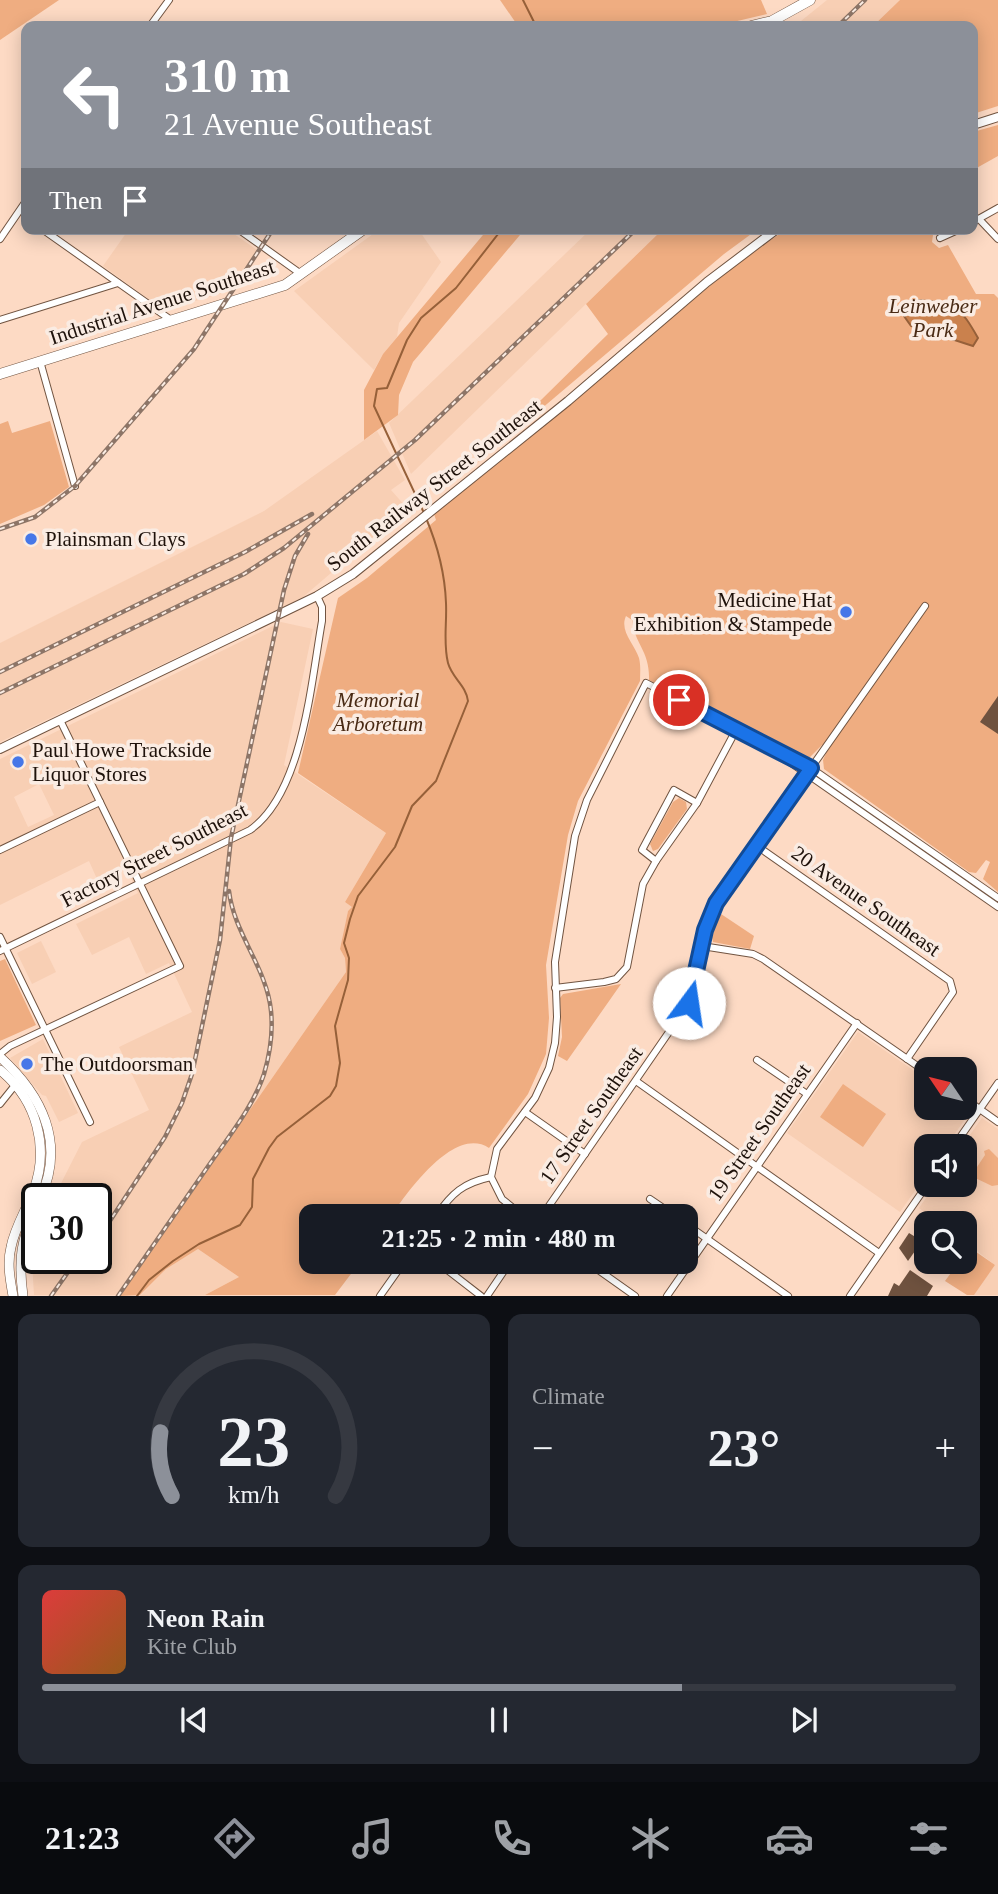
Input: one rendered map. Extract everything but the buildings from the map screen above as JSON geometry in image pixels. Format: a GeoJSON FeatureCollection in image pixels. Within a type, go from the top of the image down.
{"type":"FeatureCollection","features":[{"type":"Feature","properties":{"kind":"main road"},"geometry":{"type":"LineString","coordinates":[[772,21],[810,0]]}},
{"type":"Feature","properties":{"kind":"main road","name":"Industrial Avenue Southeast"},"geometry":{"type":"LineString","coordinates":[[0,374],[285,285],[355,235]]}},
{"type":"Feature","properties":{"kind":"main road"},"geometry":{"type":"LineString","coordinates":[[0,1055],[29,1086],[43,1111],[37,1181],[9,1264],[13,1296]]}},
{"type":"Feature","properties":{"kind":"main road"},"geometry":{"type":"LineString","coordinates":[[0,1070],[16,1084],[42,1127],[49,1166],[44,1183]]}},
{"type":"Feature","properties":{"kind":"main road"},"geometry":{"type":"LineString","coordinates":[[21,1237],[16,1247],[23,1296]]}},
{"type":"Feature","properties":{"kind":"street"},"geometry":{"type":"LineString","coordinates":[[154,21],[169,0]]}},
{"type":"Feature","properties":{"kind":"street"},"geometry":{"type":"LineString","coordinates":[[978,123],[998,117]]}},
{"type":"Feature","properties":{"kind":"street"},"geometry":{"type":"LineString","coordinates":[[0,239],[21,208]]}},
{"type":"Feature","properties":{"kind":"street"},"geometry":{"type":"LineString","coordinates":[[978,219],[998,208]]}},
{"type":"Feature","properties":{"kind":"street"},"geometry":{"type":"LineString","coordinates":[[978,222],[998,239]]}},
{"type":"Feature","properties":{"kind":"street"},"geometry":{"type":"LineString","coordinates":[[50,235],[171,320]]}},
{"type":"Feature","properties":{"kind":"street"},"geometry":{"type":"LineString","coordinates":[[246,235],[300,274]]}},
{"type":"Feature","properties":{"kind":"street","name":"South Railway Street Southeast"},"geometry":{"type":"LineString","coordinates":[[0,749],[317,596],[353,575],[568,401],[707,282],[769,235]]}},
{"type":"Feature","properties":{"kind":"street"},"geometry":{"type":"LineString","coordinates":[[940,238],[947,235]]}},
{"type":"Feature","properties":{"kind":"street"},"geometry":{"type":"LineString","coordinates":[[0,320],[118,283]]}},
{"type":"Feature","properties":{"kind":"street"},"geometry":{"type":"LineString","coordinates":[[40,361],[75,486]]}},
{"type":"Feature","properties":{"kind":"street","name":"Factory Street Southeast"},"geometry":{"type":"LineString","coordinates":[[3,950],[250,830],[276,805],[291,773],[313,674],[323,615],[317,596]]}},
{"type":"Feature","properties":{"kind":"street","name":"17 Street Southeast"},"geometry":{"type":"LineString","coordinates":[[550,1204],[689,1003],[709,917],[716,903],[925,606]]}},
{"type":"Feature","properties":{"kind":"street"},"geometry":{"type":"LineString","coordinates":[[508,1204],[502,1199],[491,1177],[496,1149],[535,1098],[552,1056],[557,1017],[555,962],[575,836],[587,800],[646,684],[809,770],[998,898]]}},
{"type":"Feature","properties":{"kind":"street"},"geometry":{"type":"LineString","coordinates":[[0,1055],[45,1030],[180,966],[60,720]]}},
{"type":"Feature","properties":{"kind":"street"},"geometry":{"type":"LineString","coordinates":[[555,988],[616,979],[627,967],[643,884],[656,860],[697,803],[736,730]]}},
{"type":"Feature","properties":{"kind":"street"},"geometry":{"type":"LineString","coordinates":[[809,770],[998,907]]}},
{"type":"Feature","properties":{"kind":"street"},"geometry":{"type":"LineString","coordinates":[[656,860],[642,850],[674,790],[697,803]]}},
{"type":"Feature","properties":{"kind":"street"},"geometry":{"type":"LineString","coordinates":[[0,850],[100,802]]}},
{"type":"Feature","properties":{"kind":"street","name":"20 Avenue Southeast"},"geometry":{"type":"LineString","coordinates":[[757,846],[950,981],[953,992],[907,1059]]}},
{"type":"Feature","properties":{"kind":"street"},"geometry":{"type":"LineString","coordinates":[[0,937],[3,950],[90,1122]]}},
{"type":"Feature","properties":{"kind":"street"},"geometry":{"type":"LineString","coordinates":[[702,946],[753,954],[763,959],[914,1064]]}},
{"type":"Feature","properties":{"kind":"street","name":"19 Street Southeast"},"geometry":{"type":"LineString","coordinates":[[667,1296],[857,1023]]}},
{"type":"Feature","properties":{"kind":"street"},"geometry":{"type":"LineString","coordinates":[[757,1060],[807,1094]]}},
{"type":"Feature","properties":{"kind":"street"},"geometry":{"type":"LineString","coordinates":[[636,1081],[879,1253]]}},
{"type":"Feature","properties":{"kind":"street"},"geometry":{"type":"LineString","coordinates":[[962,1134],[998,1083]]}},
{"type":"Feature","properties":{"kind":"street"},"geometry":{"type":"LineString","coordinates":[[0,1104],[16,1084]]}},
{"type":"Feature","properties":{"kind":"street"},"geometry":{"type":"LineString","coordinates":[[977,1107],[998,1122]]}},
{"type":"Feature","properties":{"kind":"street"},"geometry":{"type":"LineString","coordinates":[[525,1112],[585,1154]]}},
{"type":"Feature","properties":{"kind":"street"},"geometry":{"type":"LineString","coordinates":[[444,1204],[461,1186],[491,1177]]}},
{"type":"Feature","properties":{"kind":"street"},"geometry":{"type":"LineString","coordinates":[[850,1296],[919,1197]]}},
{"type":"Feature","properties":{"kind":"street"},"geometry":{"type":"LineString","coordinates":[[650,1199],[657,1204]]}},
{"type":"Feature","properties":{"kind":"street"},"geometry":{"type":"LineString","coordinates":[[698,1232],[788,1296]]}},
{"type":"Feature","properties":{"kind":"street"},"geometry":{"type":"LineString","coordinates":[[380,1296],[396,1274]]}},
{"type":"Feature","properties":{"kind":"street"},"geometry":{"type":"LineString","coordinates":[[453,1274],[481,1296]]}},
{"type":"Feature","properties":{"kind":"street"},"geometry":{"type":"LineString","coordinates":[[487,1296],[502,1274]]}},
{"type":"Feature","properties":{"kind":"street"},"geometry":{"type":"LineString","coordinates":[[604,1274],[635,1296]]}},
{"type":"Feature","properties":{"kind":"shaded area"},"geometry":{"type":"Polygon","coordinates":[[[827,0],[900,0],[878,21],[801,21],[827,0]]]}},
{"type":"Feature","properties":{"kind":"shaded area"},"geometry":{"type":"Polygon","coordinates":[[[125,235],[236,235],[257,250],[230,291],[164,310],[103,266],[125,235]]]}},
{"type":"Feature","properties":{"kind":"shaded area"},"geometry":{"type":"Polygon","coordinates":[[[372,235],[422,235],[441,262],[399,323],[397,337],[374,370],[294,291],[372,235]]]}},
{"type":"Feature","properties":{"kind":"shaded area"},"geometry":{"type":"Polygon","coordinates":[[[585,235],[657,235],[411,474],[389,423],[585,235]]]}},
{"type":"Feature","properties":{"kind":"shaded area"},"geometry":{"type":"Polygon","coordinates":[[[918,300],[948,305],[961,313],[978,338],[973,346],[911,326],[904,316],[906,308],[918,300]]]}},
{"type":"Feature","properties":{"kind":"shaded area"},"geometry":{"type":"Polygon","coordinates":[[[377,431],[405,480],[391,490],[407,508],[303,597],[0,742],[0,643],[264,511],[377,431]]]}},
{"type":"Feature","properties":{"kind":"shaded area"},"geometry":{"type":"Polygon","coordinates":[[[281,622],[313,629],[284,765],[386,833],[345,902],[353,907],[348,911],[340,949],[345,958],[346,972],[121,1295],[34,1295],[33,1274],[112,1274],[112,1183],[61,1183],[82,1142],[149,1110],[119,1047],[192,1012],[169,963],[146,974],[129,937],[92,955],[76,924],[138,893],[125,866],[97,879],[89,861],[0,905],[0,759],[281,622]],[[39,784],[14,797],[28,827],[54,815],[39,784]]]}},
{"type":"Feature","properties":{"kind":"shaded area"},"geometry":{"type":"Polygon","coordinates":[[[41,941],[56,972],[32,984],[17,953],[41,941]]]}},
{"type":"Feature","properties":{"kind":"shaded area"},"geometry":{"type":"Polygon","coordinates":[[[858,1032],[914,1071],[914,1120],[965,1120],[955,1134],[914,1134],[914,1192],[900,1212],[787,1133],[858,1032]]]}},
{"type":"Feature","properties":{"kind":"shaded area"},"geometry":{"type":"Polygon","coordinates":[[[43,1039],[78,1113],[59,1122],[46,1096],[42,1095],[10,1058],[43,1039]]]}},
{"type":"Feature","properties":{"kind":"shaded area"},"geometry":{"type":"Polygon","coordinates":[[[982,1118],[998,1129],[998,1295],[973,1295],[995,1265],[977,1251],[977,1211],[923,1211],[919,1208],[927,1197],[977,1197],[977,1134],[971,1134],[982,1118]]]}},
{"type":"Feature","properties":{"kind":"shaded area"},"geometry":{"type":"Polygon","coordinates":[[[198,1249],[239,1277],[205,1295],[140,1296],[166,1269],[198,1249]]]}},
{"type":"Feature","properties":{"kind":"green space"},"geometry":{"type":"Polygon","coordinates":[[[0,0],[59,0],[28,21],[21,21],[21,26],[0,40],[0,0]]]}},
{"type":"Feature","properties":{"kind":"green space"},"geometry":{"type":"Polygon","coordinates":[[[500,0],[761,0],[767,14],[737,21],[515,21],[500,0]]]}},
{"type":"Feature","properties":{"kind":"green space"},"geometry":{"type":"Polygon","coordinates":[[[900,0],[998,0],[998,106],[978,112],[978,21],[878,21],[900,0]]]}},
{"type":"Feature","properties":{"kind":"green space"},"geometry":{"type":"Polygon","coordinates":[[[998,125],[998,156],[978,167],[978,131],[998,125]]]}},
{"type":"Feature","properties":{"kind":"green space"},"geometry":{"type":"Polygon","coordinates":[[[483,235],[520,235],[413,362],[399,395],[398,415],[364,440],[364,390],[383,354],[483,235]]]}},
{"type":"Feature","properties":{"kind":"green space"},"geometry":{"type":"Polygon","coordinates":[[[657,235],[750,235],[475,465],[608,334],[586,304],[657,235]]]}},
{"type":"Feature","properties":{"kind":"green space"},"geometry":{"type":"Polygon","coordinates":[[[778,235],[933,235],[932,242],[939,248],[948,245],[976,294],[994,294],[998,298],[998,892],[983,879],[990,862],[986,860],[976,873],[969,872],[824,769],[823,760],[828,749],[822,745],[810,757],[803,758],[649,680],[645,655],[632,620],[626,616],[626,632],[639,658],[640,681],[578,801],[568,835],[546,965],[549,1018],[546,1054],[528,1094],[489,1148],[475,1143],[447,1153],[420,1178],[400,1204],[299,1204],[299,1274],[351,1274],[335,1295],[205,1295],[239,1277],[198,1249],[166,1269],[140,1295],[120,1296],[346,972],[345,958],[340,949],[348,911],[352,907],[345,902],[386,833],[298,773],[338,598],[367,578],[436,520],[434,514],[568,406],[697,296],[778,235]]]}},
{"type":"Feature","properties":{"kind":"green space"},"geometry":{"type":"Polygon","coordinates":[[[8,421],[12,433],[50,421],[69,487],[44,505],[0,524],[0,424],[8,421]]]}},
{"type":"Feature","properties":{"kind":"green space"},"geometry":{"type":"Polygon","coordinates":[[[679,798],[686,802],[687,809],[658,849],[653,851],[650,844],[673,802],[679,798]]]}},
{"type":"Feature","properties":{"kind":"green space"},"geometry":{"type":"Polygon","coordinates":[[[718,912],[754,936],[750,949],[713,942],[711,933],[718,912]]]}},
{"type":"Feature","properties":{"kind":"green space"},"geometry":{"type":"Polygon","coordinates":[[[5,959],[36,1025],[0,1041],[0,961],[5,959]]]}},
{"type":"Feature","properties":{"kind":"green space"},"geometry":{"type":"Polygon","coordinates":[[[621,984],[567,1061],[558,1056],[562,1037],[560,998],[563,994],[621,984]]]}},
{"type":"Feature","properties":{"kind":"green space"},"geometry":{"type":"Polygon","coordinates":[[[843,1084],[886,1114],[863,1147],[820,1117],[843,1084]]]}},
{"type":"Feature","properties":{"kind":"green space"},"geometry":{"type":"Polygon","coordinates":[[[989,1149],[998,1158],[998,1185],[992,1186],[977,1179],[977,1167],[985,1155],[984,1151],[989,1149]]]}},
{"type":"Feature","properties":{"kind":"green space"},"geometry":{"type":"Polygon","coordinates":[[[977,1253],[995,1265],[974,1295],[967,1295],[945,1281],[950,1274],[977,1274],[977,1253]]]}},
{"type":"Feature","properties":{"kind":"waterway"},"geometry":{"type":"LineString","coordinates":[[523,0],[534,21]]}},
{"type":"Feature","properties":{"kind":"waterway"},"geometry":{"type":"LineString","coordinates":[[424,513],[374,406],[377,389],[387,388],[407,340],[421,318],[456,288],[497,235]]}},
{"type":"Feature","properties":{"kind":"waterway"},"geometry":{"type":"LineString","coordinates":[[137,1296],[149,1280],[173,1261],[199,1244],[240,1225],[252,1207],[253,1179],[269,1148],[277,1137],[330,1096],[336,1086],[340,1063],[335,1026],[348,980],[349,958],[344,943],[350,919],[358,896],[395,847],[412,806],[436,781],[468,701],[465,690],[448,663],[444,582],[437,549],[426,518]]}},
{"type":"Feature","properties":{"kind":"railway"},"geometry":{"type":"LineString","coordinates":[[843,21],[865,0]]}},
{"type":"Feature","properties":{"kind":"railway"},"geometry":{"type":"LineString","coordinates":[[0,529],[35,517],[75,486],[194,349],[269,235]]}},
{"type":"Feature","properties":{"kind":"railway"},"geometry":{"type":"LineString","coordinates":[[0,693],[244,574],[284,548],[415,440],[630,235]]}},
{"type":"Feature","properties":{"kind":"railway"},"geometry":{"type":"LineString","coordinates":[[0,672],[245,552],[312,514]]}},
{"type":"Feature","properties":{"kind":"railway"},"geometry":{"type":"LineString","coordinates":[[112,1218],[165,1137],[182,1103],[192,1074],[220,940],[231,838],[284,590],[295,556],[308,534]]}},
{"type":"Feature","properties":{"kind":"railway"},"geometry":{"type":"LineString","coordinates":[[118,1296],[240,1121],[254,1098],[266,1066],[272,1026],[268,995],[237,922],[229,891]]}},
{"type":"Feature","properties":{"kind":"railway"},"geometry":{"type":"LineString","coordinates":[[51,1296],[67,1274]]}},
{"type":"Feature","properties":{"kind":"place","name":"Plainsman Clays"},"geometry":{"type":"Point","coordinates":[31,539]}},
{"type":"Feature","properties":{"kind":"place","name":"Medicine Hat Exhibition & Stampede"},"geometry":{"type":"Point","coordinates":[846,612]}},
{"type":"Feature","properties":{"kind":"place","name":"Paul Howe Trackside Liquor Stores"},"geometry":{"type":"Point","coordinates":[18,762]}},
{"type":"Feature","properties":{"kind":"place","name":"The Outdoorsman"},"geometry":{"type":"Point","coordinates":[27,1064]}},
{"type":"Feature","properties":{"kind":"route"},"geometry":{"type":"LineString","coordinates":[[679,700],[811,768],[716,903],[705,930],[689,1003]]}},
{"type":"Feature","properties":{"kind":"park label","name":"Leinweber Park"},"geometry":{"type":"Point","coordinates":[933,318]}},
{"type":"Feature","properties":{"kind":"park label","name":"Memorial Arboretum"},"geometry":{"type":"Point","coordinates":[378,712]}}]}
